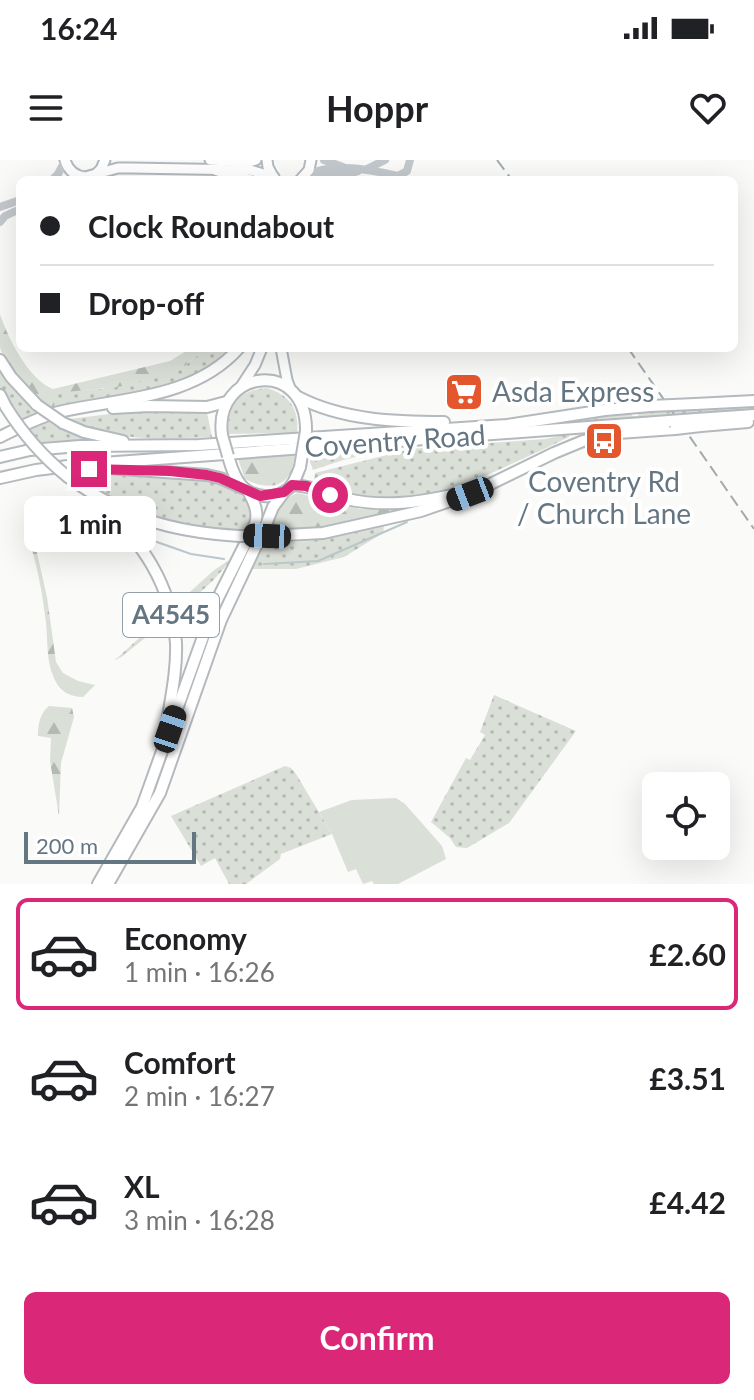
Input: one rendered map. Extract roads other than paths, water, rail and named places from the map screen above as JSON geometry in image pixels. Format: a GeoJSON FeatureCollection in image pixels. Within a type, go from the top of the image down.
{"type":"FeatureCollection","features":[{"type":"Feature","properties":{"kind":"highway"},"geometry":{"type":"LineString","coordinates":[[213,165],[240,176]]}},
{"type":"Feature","properties":{"kind":"highway"},"geometry":{"type":"LineString","coordinates":[[61,417],[180,386],[215,370],[235,352]]}},
{"type":"Feature","properties":{"kind":"highway"},"geometry":{"type":"LineString","coordinates":[[0,360],[37,405],[84,432],[121,441],[281,440]]}},
{"type":"Feature","properties":{"kind":"highway"},"geometry":{"type":"LineString","coordinates":[[246,490],[235,476],[228,456],[221,416],[226,402],[250,383],[274,381],[321,408],[337,413],[411,422],[468,422],[590,412]]}},
{"type":"Feature","properties":{"kind":"highway"},"geometry":{"type":"LineString","coordinates":[[288,488],[300,467],[306,431],[305,414],[294,392]]}},
{"type":"Feature","properties":{"kind":"highway"},"geometry":{"type":"LineString","coordinates":[[0,395],[30,441],[49,462],[101,500],[161,525],[240,536],[323,533],[421,511],[470,494],[583,441],[672,425]]}},
{"type":"Feature","properties":{"kind":"highway","name":"Coventry Road"},"geometry":{"type":"LineString","coordinates":[[0,457],[30,450],[80,446],[199,445],[507,425],[650,406],[754,401]]}},
{"type":"Feature","properties":{"kind":"highway"},"geometry":{"type":"LineString","coordinates":[[0,437],[31,422],[61,417],[149,406],[207,407],[226,402]]}},
{"type":"Feature","properties":{"kind":"highway","name":"Coventry Road"},"geometry":{"type":"LineString","coordinates":[[41,469],[646,423],[672,425],[754,415]]}},
{"type":"Feature","properties":{"kind":"highway"},"geometry":{"type":"LineString","coordinates":[[698,423],[754,422]]}},
{"type":"Feature","properties":{"kind":"highway"},"geometry":{"type":"LineString","coordinates":[[397,516],[484,482],[578,438],[646,423]]}},
{"type":"Feature","properties":{"kind":"highway"},"geometry":{"type":"LineString","coordinates":[[0,478],[41,469],[110,468],[170,471],[220,478],[264,496],[306,486],[344,499],[381,504],[411,503],[452,495]]}},
{"type":"Feature","properties":{"kind":"highway","name":"A4545"},"geometry":{"type":"LineString","coordinates":[[108,884],[160,793],[221,620],[273,507],[288,488]]}},
{"type":"Feature","properties":{"kind":"highway","name":"A4545"},"geometry":{"type":"LineString","coordinates":[[98,884],[142,807],[214,606],[257,518],[255,505],[246,490]]}},
{"type":"Feature","properties":{"kind":"highway","name":"A4545"},"geometry":{"type":"LineString","coordinates":[[101,500],[150,559],[169,601],[176,644],[163,751]]}},
{"type":"Feature","properties":{"kind":"main road"},"geometry":{"type":"LineString","coordinates":[[65,160],[70,171],[79,176]]}},
{"type":"Feature","properties":{"kind":"main road"},"geometry":{"type":"LineString","coordinates":[[97,173],[105,160]]}},
{"type":"Feature","properties":{"kind":"main road"},"geometry":{"type":"LineString","coordinates":[[88,176],[130,168],[256,160]]}},
{"type":"Feature","properties":{"kind":"main road"},"geometry":{"type":"LineString","coordinates":[[213,165],[250,170],[267,176]]}},
{"type":"Feature","properties":{"kind":"main road"},"geometry":{"type":"LineString","coordinates":[[240,388],[260,352]]}},
{"type":"Feature","properties":{"kind":"main road"},"geometry":{"type":"LineString","coordinates":[[282,352],[287,380],[294,392]]}},
{"type":"Feature","properties":{"kind":"street"},"geometry":{"type":"LineString","coordinates":[[324,160],[348,169]]}},
{"type":"Feature","properties":{"kind":"street"},"geometry":{"type":"LineString","coordinates":[[334,176],[349,175],[386,160],[386,168],[391,174]]}},
{"type":"Feature","properties":{"kind":"street"},"geometry":{"type":"LineString","coordinates":[[311,176],[324,170],[348,169],[398,176],[404,173],[409,161]]}},
{"type":"Feature","properties":{"kind":"waterway"},"geometry":{"type":"LineString","coordinates":[[92,521],[109,525]]}},
{"type":"Feature","properties":{"kind":"waterway"},"geometry":{"type":"LineString","coordinates":[[264,564],[318,561],[407,522]]}},
{"type":"Feature","properties":{"kind":"waterway"},"geometry":{"type":"LineString","coordinates":[[137,535],[191,554],[224,559]]}},
{"type":"Feature","properties":{"kind":"railway"},"geometry":{"type":"LineString","coordinates":[[497,160],[509,176]]}},
{"type":"Feature","properties":{"kind":"railway"},"geometry":{"type":"LineString","coordinates":[[631,352],[754,529]]}},
{"type":"Feature","properties":{"kind":"place","name":"Asda Express"},"geometry":{"type":"Point","coordinates":[464,392]}},
{"type":"Feature","properties":{"kind":"place","name":"Coventry Rd / Church Lane"},"geometry":{"type":"Point","coordinates":[604,441]}}]}
